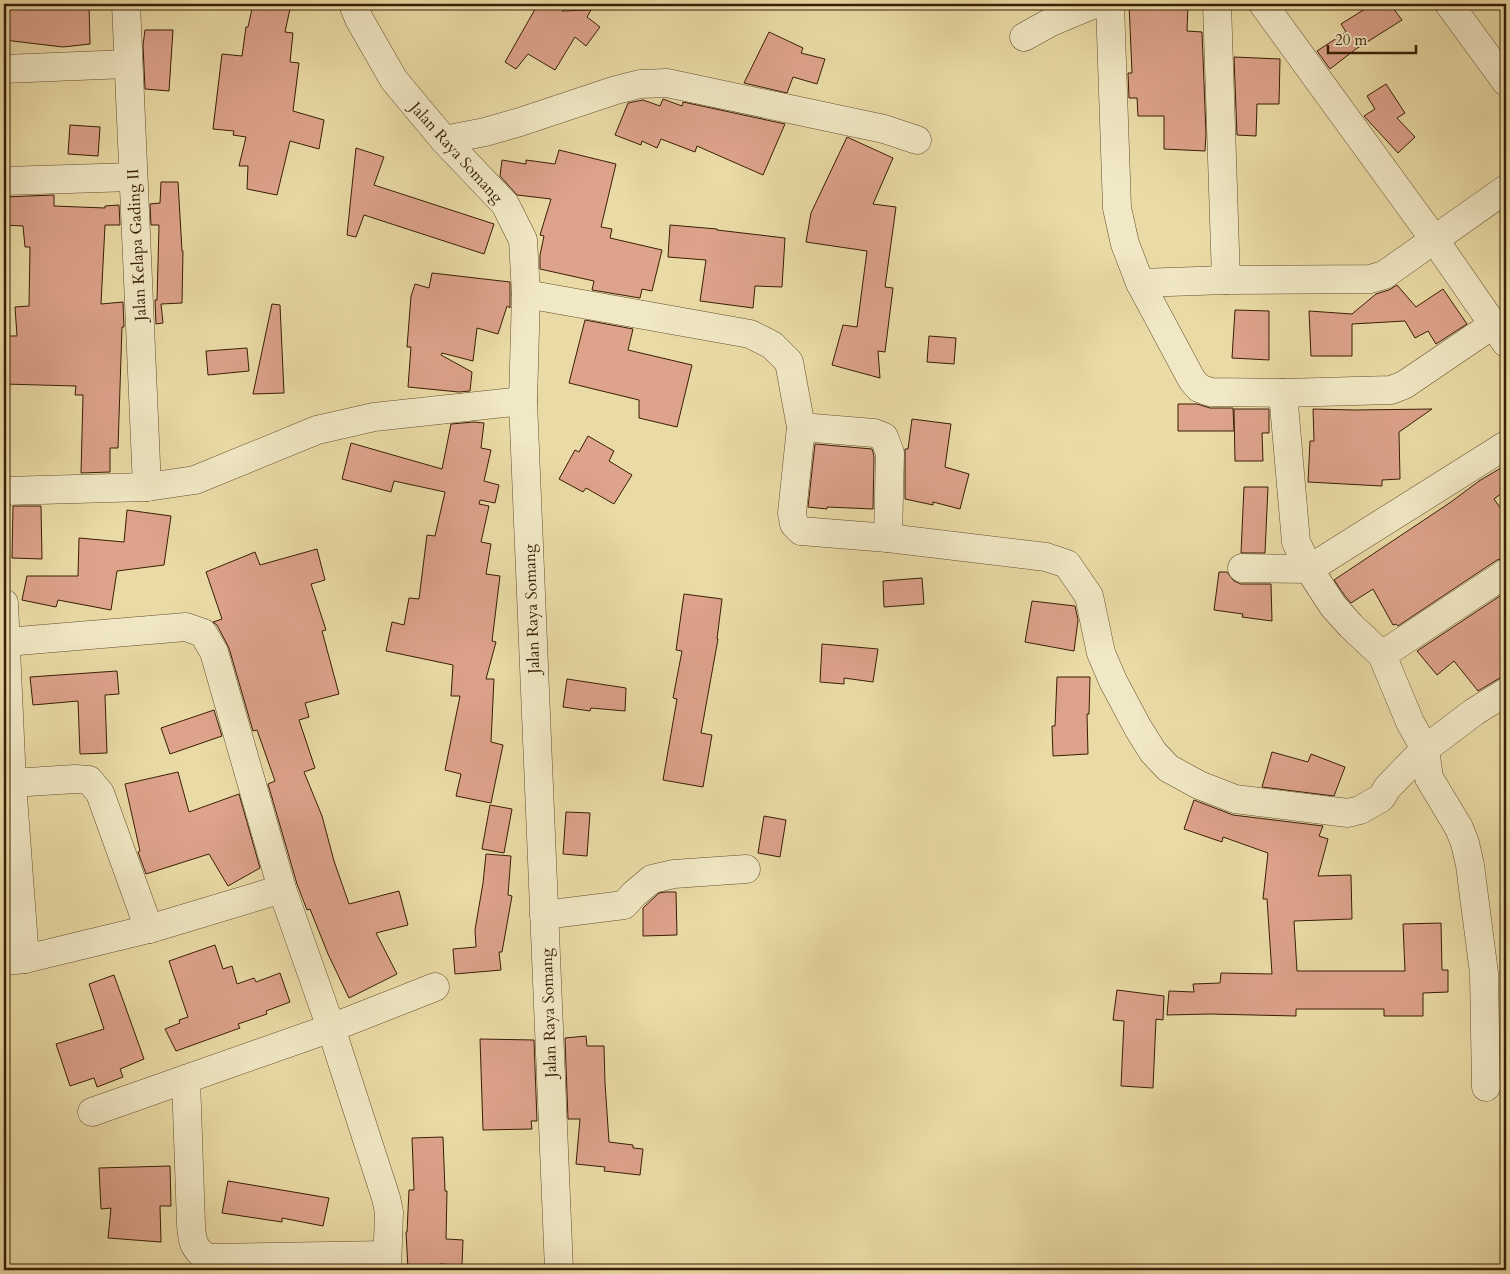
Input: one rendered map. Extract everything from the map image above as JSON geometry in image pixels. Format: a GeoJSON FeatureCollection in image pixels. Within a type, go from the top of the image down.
{"type":"FeatureCollection","features":[{"type":"Feature","properties":{"kind":"street","name":"Jalan Kelapa Gading II"},"geometry":{"type":"LineString","coordinates":[[126,4],[147,487]]}},
{"type":"Feature","properties":{"kind":"street","name":"Jalan Raya Somang"},"geometry":{"type":"LineString","coordinates":[[353,4],[359,19],[394,80],[444,140],[505,204],[523,240],[526,294],[523,401],[559,1270]]}},
{"type":"Feature","properties":{"kind":"street"},"geometry":{"type":"LineString","coordinates":[[1024,37],[1051,22],[1094,4]]}},
{"type":"Feature","properties":{"kind":"street"},"geometry":{"type":"LineString","coordinates":[[1110,4],[1117,208],[1125,244],[1140,283],[1192,380],[1199,388],[1210,392],[1283,393],[1391,390],[1500,334],[1434,239],[1263,4]]}},
{"type":"Feature","properties":{"kind":"street"},"geometry":{"type":"LineString","coordinates":[[1217,4],[1226,280]]}},
{"type":"Feature","properties":{"kind":"street"},"geometry":{"type":"LineString","coordinates":[[1449,4],[1506,82]]}},
{"type":"Feature","properties":{"kind":"street"},"geometry":{"type":"LineString","coordinates":[[4,69],[128,64]]}},
{"type":"Feature","properties":{"kind":"street"},"geometry":{"type":"LineString","coordinates":[[444,140],[485,132],[520,122],[616,90],[640,84],[667,82],[884,129],[917,140]]}},
{"type":"Feature","properties":{"kind":"street"},"geometry":{"type":"LineString","coordinates":[[4,181],[133,177]]}},
{"type":"Feature","properties":{"kind":"street"},"geometry":{"type":"LineString","coordinates":[[1140,283],[1226,280],[1370,279],[1384,274],[1506,189]]}},
{"type":"Feature","properties":{"kind":"street"},"geometry":{"type":"LineString","coordinates":[[526,294],[750,334],[772,344],[789,362],[802,427],[792,513],[794,524],[802,531],[888,538],[1046,557],[1067,564],[1089,596],[1100,653],[1138,728],[1153,752],[1168,768],[1199,785],[1235,798],[1348,813],[1360,810],[1381,798],[1425,749],[1474,712],[1506,692]]}},
{"type":"Feature","properties":{"kind":"street"},"geometry":{"type":"LineString","coordinates":[[1283,393],[1296,542],[1309,569],[1333,606],[1382,655],[1410,722],[1425,749],[1429,778],[1459,828],[1465,843],[1470,865],[1484,973],[1486,1087]]}},
{"type":"Feature","properties":{"kind":"street"},"geometry":{"type":"LineString","coordinates":[[4,491],[147,487],[195,480],[317,430],[374,417],[523,401]]}},
{"type":"Feature","properties":{"kind":"street"},"geometry":{"type":"LineString","coordinates":[[802,427],[874,432],[884,437],[890,453],[888,538]]}},
{"type":"Feature","properties":{"kind":"street"},"geometry":{"type":"LineString","coordinates":[[1242,568],[1309,569],[1506,445]]}},
{"type":"Feature","properties":{"kind":"street"},"geometry":{"type":"LineString","coordinates":[[1382,655],[1506,573]]}},
{"type":"Feature","properties":{"kind":"street"},"geometry":{"type":"LineString","coordinates":[[4,603],[12,784],[15,960],[149,929],[282,889]]}},
{"type":"Feature","properties":{"kind":"street"},"geometry":{"type":"LineString","coordinates":[[6,642],[186,627],[203,633],[214,652],[282,889],[331,1028],[386,1198],[389,1212],[387,1263],[207,1258],[197,1250],[192,1239],[191,1224],[186,1079]]}},
{"type":"Feature","properties":{"kind":"street"},"geometry":{"type":"LineString","coordinates":[[12,784],[75,779],[89,780],[100,793],[149,929]]}},
{"type":"Feature","properties":{"kind":"street"},"geometry":{"type":"LineString","coordinates":[[544,915],[624,906],[634,894],[652,879],[674,874],[746,868]]}},
{"type":"Feature","properties":{"kind":"street"},"geometry":{"type":"LineString","coordinates":[[92,1112],[331,1028],[435,987]]}},
{"type":"Feature","properties":{"kind":"building"},"geometry":{"type":"Polygon","coordinates":[[[4,4],[89,4],[90,44],[63,47],[4,40],[4,4]]]}},
{"type":"Feature","properties":{"kind":"building"},"geometry":{"type":"Polygon","coordinates":[[[253,4],[291,4],[285,32],[293,33],[290,62],[299,63],[293,111],[324,120],[319,149],[290,141],[277,195],[247,189],[248,166],[239,166],[246,137],[233,135],[234,131],[213,129],[222,54],[242,56],[246,27],[248,27],[253,4]]]}},
{"type":"Feature","properties":{"kind":"building"},"geometry":{"type":"Polygon","coordinates":[[[538,4],[568,4],[562,11],[591,10],[587,17],[600,27],[586,46],[575,37],[555,70],[528,54],[516,69],[505,62],[538,4]]]}},
{"type":"Feature","properties":{"kind":"building"},"geometry":{"type":"Polygon","coordinates":[[[1129,4],[1188,4],[1187,31],[1202,32],[1205,151],[1164,149],[1164,116],[1138,116],[1137,98],[1129,98],[1128,73],[1132,73],[1129,4]]]}},
{"type":"Feature","properties":{"kind":"building"},"geometry":{"type":"Polygon","coordinates":[[[1373,4],[1390,4],[1402,20],[1356,49],[1330,69],[1317,51],[1346,32],[1341,24],[1373,4]]]}},
{"type":"Feature","properties":{"kind":"building"},"geometry":{"type":"Polygon","coordinates":[[[145,30],[173,30],[169,91],[145,89],[143,45],[145,30]]]}},
{"type":"Feature","properties":{"kind":"building"},"geometry":{"type":"Polygon","coordinates":[[[769,32],[803,48],[801,53],[825,59],[817,84],[793,77],[787,93],[744,83],[769,32]]]}},
{"type":"Feature","properties":{"kind":"building"},"geometry":{"type":"Polygon","coordinates":[[[1234,57],[1280,59],[1279,104],[1257,104],[1256,136],[1237,135],[1234,57]]]}},
{"type":"Feature","properties":{"kind":"building"},"geometry":{"type":"Polygon","coordinates":[[[1386,84],[1405,113],[1397,118],[1415,137],[1398,153],[1364,116],[1375,109],[1367,96],[1386,84]]]}},
{"type":"Feature","properties":{"kind":"building"},"geometry":{"type":"Polygon","coordinates":[[[663,99],[682,106],[683,102],[785,124],[763,175],[697,146],[695,152],[661,139],[657,148],[642,141],[641,145],[615,135],[628,103],[643,100],[660,106],[663,99]]]}},
{"type":"Feature","properties":{"kind":"building"},"geometry":{"type":"Polygon","coordinates":[[[70,125],[100,127],[98,156],[68,154],[70,125]]]}},
{"type":"Feature","properties":{"kind":"building"},"geometry":{"type":"Polygon","coordinates":[[[847,137],[893,158],[873,204],[896,207],[885,287],[893,288],[885,352],[878,351],[880,378],[832,365],[843,325],[857,327],[867,251],[806,242],[811,213],[847,137]]]}},
{"type":"Feature","properties":{"kind":"building"},"geometry":{"type":"Polygon","coordinates":[[[356,148],[384,157],[374,185],[494,224],[484,254],[364,215],[356,237],[347,235],[356,148]]]}},
{"type":"Feature","properties":{"kind":"building"},"geometry":{"type":"Polygon","coordinates":[[[559,150],[616,164],[601,227],[612,229],[610,238],[662,250],[652,291],[642,289],[640,298],[592,290],[594,281],[540,269],[540,255],[544,236],[540,235],[551,199],[517,195],[500,176],[502,160],[526,164],[526,160],[555,164],[559,150]]]}},
{"type":"Feature","properties":{"kind":"building"},"geometry":{"type":"Polygon","coordinates":[[[161,182],[178,182],[183,251],[182,303],[161,304],[163,323],[156,324],[155,300],[157,300],[159,225],[151,225],[150,204],[160,203],[161,182]]]}},
{"type":"Feature","properties":{"kind":"building"},"geometry":{"type":"Polygon","coordinates":[[[54,195],[54,206],[105,208],[105,206],[119,205],[120,225],[105,225],[101,304],[123,302],[124,327],[122,327],[118,448],[110,448],[110,472],[81,473],[83,395],[75,395],[76,386],[4,384],[4,336],[17,336],[15,307],[29,306],[30,247],[25,247],[23,226],[4,225],[4,197],[54,195]]]}},
{"type":"Feature","properties":{"kind":"building"},"geometry":{"type":"Polygon","coordinates":[[[670,225],[785,238],[782,287],[755,286],[753,308],[700,301],[706,260],[668,257],[670,225]]]}},
{"type":"Feature","properties":{"kind":"building"},"geometry":{"type":"Polygon","coordinates":[[[432,273],[510,282],[510,308],[507,306],[498,334],[477,328],[473,361],[442,353],[441,355],[472,372],[470,391],[459,392],[408,387],[411,347],[407,347],[411,296],[415,284],[429,288],[432,273]]]}},
{"type":"Feature","properties":{"kind":"building"},"geometry":{"type":"Polygon","coordinates":[[[1397,285],[1416,307],[1443,289],[1467,324],[1436,344],[1428,331],[1415,338],[1405,321],[1352,324],[1352,356],[1311,356],[1309,311],[1352,314],[1376,294],[1397,285]]]}},
{"type":"Feature","properties":{"kind":"building"},"geometry":{"type":"Polygon","coordinates":[[[272,304],[280,305],[284,393],[253,394],[272,304]]]}},
{"type":"Feature","properties":{"kind":"building"},"geometry":{"type":"Polygon","coordinates":[[[1235,310],[1269,311],[1269,360],[1232,358],[1235,310]]]}},
{"type":"Feature","properties":{"kind":"building"},"geometry":{"type":"Polygon","coordinates":[[[585,320],[633,329],[628,350],[692,365],[677,427],[639,418],[639,400],[569,383],[585,320]]]}},
{"type":"Feature","properties":{"kind":"building"},"geometry":{"type":"Polygon","coordinates":[[[929,336],[956,338],[954,364],[927,362],[929,336]]]}},
{"type":"Feature","properties":{"kind":"building"},"geometry":{"type":"Polygon","coordinates":[[[247,348],[249,371],[208,375],[206,351],[247,348]]]}},
{"type":"Feature","properties":{"kind":"building"},"geometry":{"type":"Polygon","coordinates":[[[1178,404],[1197,404],[1210,408],[1233,408],[1234,431],[1178,431],[1178,404]]]}},
{"type":"Feature","properties":{"kind":"building"},"geometry":{"type":"Polygon","coordinates":[[[1234,409],[1269,409],[1269,433],[1262,433],[1263,461],[1235,461],[1234,409]]]}},
{"type":"Feature","properties":{"kind":"building"},"geometry":{"type":"Polygon","coordinates":[[[1313,409],[1432,409],[1399,432],[1400,479],[1382,480],[1382,486],[1308,482],[1310,441],[1314,441],[1313,409]]]}},
{"type":"Feature","properties":{"kind":"building"},"geometry":{"type":"Polygon","coordinates":[[[912,419],[951,424],[945,467],[969,474],[960,509],[933,502],[933,505],[905,499],[905,449],[908,449],[912,419]]]}},
{"type":"Feature","properties":{"kind":"building"},"geometry":{"type":"Polygon","coordinates":[[[484,423],[481,448],[491,450],[484,481],[499,485],[495,503],[480,500],[479,504],[489,506],[481,542],[491,544],[486,574],[500,576],[492,641],[496,642],[486,679],[494,679],[491,742],[503,745],[491,803],[456,796],[461,774],[445,770],[460,696],[451,696],[453,665],[386,651],[392,622],[404,625],[409,598],[419,599],[427,535],[435,536],[445,492],[394,481],[391,492],[342,479],[351,443],[442,469],[451,424],[484,423]]]}},
{"type":"Feature","properties":{"kind":"building"},"geometry":{"type":"Polygon","coordinates":[[[588,436],[614,451],[609,461],[632,475],[614,504],[586,488],[583,492],[559,479],[575,450],[579,452],[588,436]]]}},
{"type":"Feature","properties":{"kind":"building"},"geometry":{"type":"Polygon","coordinates":[[[815,444],[872,449],[874,456],[873,509],[808,507],[815,444]]]}},
{"type":"Feature","properties":{"kind":"building"},"geometry":{"type":"Polygon","coordinates":[[[1506,465],[1506,490],[1494,499],[1506,516],[1506,558],[1497,560],[1398,626],[1396,624],[1393,625],[1373,589],[1351,603],[1345,596],[1334,580],[1451,502],[1479,481],[1506,465]]]}},
{"type":"Feature","properties":{"kind":"building"},"geometry":{"type":"Polygon","coordinates":[[[1244,487],[1268,487],[1265,553],[1241,553],[1244,487]]]}},
{"type":"Feature","properties":{"kind":"building"},"geometry":{"type":"Polygon","coordinates":[[[13,506],[41,506],[42,559],[12,558],[13,506]]]}},
{"type":"Feature","properties":{"kind":"building"},"geometry":{"type":"Polygon","coordinates":[[[127,510],[171,516],[164,565],[117,571],[111,610],[58,600],[56,607],[22,600],[27,576],[78,576],[79,538],[124,542],[127,510]]]}},
{"type":"Feature","properties":{"kind":"building"},"geometry":{"type":"Polygon","coordinates":[[[317,549],[325,580],[311,584],[326,630],[322,631],[339,694],[305,703],[309,717],[299,720],[315,768],[304,772],[322,816],[334,861],[349,904],[399,891],[408,925],[376,933],[397,974],[349,998],[328,954],[310,909],[307,910],[297,884],[268,784],[275,781],[257,730],[253,731],[229,648],[217,625],[213,622],[222,619],[206,572],[255,552],[260,565],[317,549]]]}},
{"type":"Feature","properties":{"kind":"building"},"geometry":{"type":"Polygon","coordinates":[[[1219,572],[1227,572],[1234,581],[1241,584],[1271,584],[1272,621],[1242,617],[1243,614],[1214,610],[1219,572]]]}},
{"type":"Feature","properties":{"kind":"building"},"geometry":{"type":"Polygon","coordinates":[[[922,578],[924,604],[884,607],[883,581],[922,578]]]}},
{"type":"Feature","properties":{"kind":"building"},"geometry":{"type":"Polygon","coordinates":[[[1506,592],[1506,676],[1478,691],[1454,661],[1437,675],[1417,651],[1506,592]]]}},
{"type":"Feature","properties":{"kind":"building"},"geometry":{"type":"Polygon","coordinates":[[[684,594],[722,599],[718,639],[701,733],[712,735],[703,787],[663,780],[677,699],[673,698],[682,651],[676,650],[684,594]]]}},
{"type":"Feature","properties":{"kind":"building"},"geometry":{"type":"Polygon","coordinates":[[[1032,601],[1075,606],[1078,620],[1074,651],[1025,642],[1032,601]]]}},
{"type":"Feature","properties":{"kind":"building"},"geometry":{"type":"Polygon","coordinates":[[[822,644],[878,649],[873,682],[844,678],[844,684],[820,682],[822,644]]]}},
{"type":"Feature","properties":{"kind":"building"},"geometry":{"type":"Polygon","coordinates":[[[117,671],[119,694],[105,695],[107,753],[80,754],[78,701],[33,705],[30,677],[117,671]]]}},
{"type":"Feature","properties":{"kind":"building"},"geometry":{"type":"Polygon","coordinates":[[[1057,677],[1090,677],[1089,714],[1087,714],[1088,754],[1053,756],[1052,726],[1055,726],[1057,677]]]}},
{"type":"Feature","properties":{"kind":"building"},"geometry":{"type":"Polygon","coordinates":[[[567,679],[626,688],[625,711],[591,708],[590,711],[563,707],[567,679]]]}},
{"type":"Feature","properties":{"kind":"building"},"geometry":{"type":"Polygon","coordinates":[[[214,710],[222,736],[170,754],[161,728],[214,710]]]}},
{"type":"Feature","properties":{"kind":"building"},"geometry":{"type":"Polygon","coordinates":[[[1272,752],[1308,762],[1311,754],[1345,767],[1334,796],[1262,787],[1272,752]]]}},
{"type":"Feature","properties":{"kind":"building"},"geometry":{"type":"Polygon","coordinates":[[[178,772],[189,812],[239,794],[260,868],[228,886],[209,854],[146,874],[138,852],[140,851],[125,784],[178,772]]]}},
{"type":"Feature","properties":{"kind":"building"},"geometry":{"type":"Polygon","coordinates":[[[1194,800],[1233,815],[1323,826],[1319,836],[1328,839],[1318,876],[1351,875],[1352,919],[1294,921],[1297,971],[1405,971],[1403,924],[1441,923],[1442,970],[1448,970],[1448,992],[1423,993],[1423,1016],[1384,1016],[1384,1009],[1296,1009],[1296,1016],[1167,1015],[1169,991],[1194,992],[1193,984],[1220,983],[1221,973],[1272,974],[1267,899],[1263,899],[1268,853],[1223,837],[1222,842],[1184,829],[1194,800]]]}},
{"type":"Feature","properties":{"kind":"building"},"geometry":{"type":"Polygon","coordinates":[[[490,805],[512,809],[504,853],[482,849],[490,805]]]}},
{"type":"Feature","properties":{"kind":"building"},"geometry":{"type":"Polygon","coordinates":[[[566,812],[590,813],[587,856],[563,854],[566,812]]]}},
{"type":"Feature","properties":{"kind":"building"},"geometry":{"type":"Polygon","coordinates":[[[764,816],[786,820],[780,857],[758,853],[764,816]]]}},
{"type":"Feature","properties":{"kind":"building"},"geometry":{"type":"Polygon","coordinates":[[[486,854],[511,856],[508,895],[512,896],[502,952],[499,952],[501,970],[455,974],[453,949],[476,947],[475,930],[486,854]]]}},
{"type":"Feature","properties":{"kind":"building"},"geometry":{"type":"Polygon","coordinates":[[[676,892],[677,935],[643,936],[643,908],[659,893],[676,892]]]}},
{"type":"Feature","properties":{"kind":"building"},"geometry":{"type":"Polygon","coordinates":[[[215,945],[223,969],[232,966],[237,984],[254,978],[256,982],[280,973],[290,1002],[266,1011],[267,1014],[238,1024],[240,1028],[176,1051],[165,1029],[180,1023],[179,1020],[188,1017],[169,961],[215,945]]]}},
{"type":"Feature","properties":{"kind":"building"},"geometry":{"type":"Polygon","coordinates":[[[114,975],[144,1059],[120,1069],[123,1077],[97,1087],[94,1078],[70,1086],[56,1044],[104,1029],[89,984],[114,975]]]}},
{"type":"Feature","properties":{"kind":"building"},"geometry":{"type":"Polygon","coordinates":[[[1117,990],[1164,996],[1163,1020],[1156,1019],[1153,1088],[1121,1086],[1124,1021],[1113,1020],[1117,990]]]}},
{"type":"Feature","properties":{"kind":"building"},"geometry":{"type":"Polygon","coordinates":[[[586,1036],[587,1046],[604,1046],[609,1142],[633,1145],[633,1148],[643,1149],[640,1175],[604,1171],[605,1167],[576,1164],[580,1119],[568,1119],[565,1038],[586,1036]]]}},
{"type":"Feature","properties":{"kind":"building"},"geometry":{"type":"Polygon","coordinates":[[[480,1039],[534,1040],[537,1121],[531,1121],[532,1129],[483,1130],[480,1039]]]}},
{"type":"Feature","properties":{"kind":"building"},"geometry":{"type":"Polygon","coordinates":[[[443,1137],[445,1191],[447,1191],[446,1239],[463,1240],[462,1265],[440,1264],[440,1267],[408,1269],[406,1232],[409,1190],[414,1190],[412,1138],[443,1137]]]}},
{"type":"Feature","properties":{"kind":"building"},"geometry":{"type":"Polygon","coordinates":[[[170,1166],[171,1206],[160,1206],[161,1242],[108,1238],[111,1208],[101,1209],[99,1168],[170,1166]]]}},
{"type":"Feature","properties":{"kind":"building"},"geometry":{"type":"Polygon","coordinates":[[[228,1181],[329,1198],[323,1226],[282,1218],[282,1222],[222,1213],[228,1181]]]}}]}
